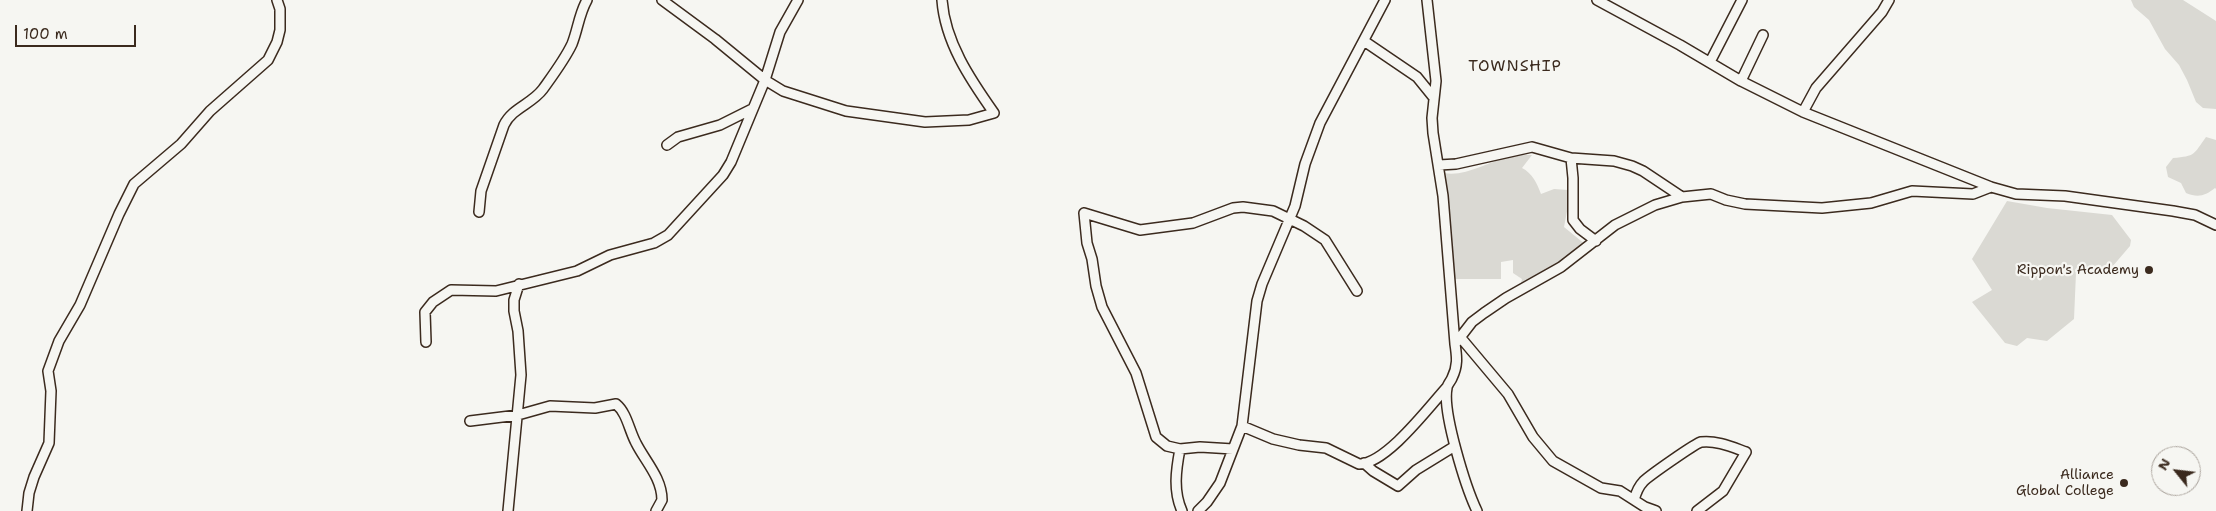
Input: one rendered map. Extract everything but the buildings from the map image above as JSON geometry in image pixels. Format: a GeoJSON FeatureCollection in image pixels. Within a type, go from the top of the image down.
{"type":"FeatureCollection","features":[{"type":"Feature","properties":{"kind":"street"},"geometry":{"type":"LineString","coordinates":[[27,511],[32,485],[49,443],[51,391],[48,371],[59,340],[80,305],[118,214],[134,184],[181,144],[210,111],[268,60],[277,42],[280,30],[280,9],[277,0]]}},
{"type":"Feature","properties":{"kind":"street"},"geometry":{"type":"LineString","coordinates":[[479,212],[481,191],[504,124],[508,117],[538,96],[571,46],[580,14],[587,0]]}},
{"type":"Feature","properties":{"kind":"street"},"geometry":{"type":"LineString","coordinates":[[662,0],[715,38],[765,80],[783,91],[846,111],[936,123],[968,120],[994,113],[978,91],[952,42],[946,24],[942,0]]}},
{"type":"Feature","properties":{"kind":"street"},"geometry":{"type":"LineString","coordinates":[[426,342],[425,312],[444,293],[457,290],[496,291],[577,271],[610,255],[654,243],[668,235],[726,170],[765,80],[780,32],[798,0]]}},
{"type":"Feature","properties":{"kind":"street"},"geometry":{"type":"LineString","coordinates":[[1198,511],[1207,502],[1220,482],[1242,426],[1257,301],[1262,284],[1295,206],[1312,143],[1385,0]]}},
{"type":"Feature","properties":{"kind":"street"},"geometry":{"type":"LineString","coordinates":[[1242,426],[1282,441],[1326,448],[1359,464],[1364,463],[1387,451],[1416,423],[1447,387],[1457,367],[1458,341],[1444,196],[1432,125],[1436,81],[1426,0]]}},
{"type":"Feature","properties":{"kind":"street"},"geometry":{"type":"LineString","coordinates":[[1597,0],[1741,81],[1803,112],[1991,187],[2016,194],[2065,196],[2173,211],[2195,215],[2216,225]]}},
{"type":"Feature","properties":{"kind":"street"},"geometry":{"type":"LineString","coordinates":[[1710,62],[1742,0]]}},
{"type":"Feature","properties":{"kind":"street"},"geometry":{"type":"LineString","coordinates":[[1803,112],[1816,88],[1882,12],[1889,0]]}},
{"type":"Feature","properties":{"kind":"street"},"geometry":{"type":"LineString","coordinates":[[1741,81],[1763,35]]}},
{"type":"Feature","properties":{"kind":"street"},"geometry":{"type":"LineString","coordinates":[[1364,41],[1417,77],[1434,98]]}},
{"type":"Feature","properties":{"kind":"street"},"geometry":{"type":"LineString","coordinates":[[666,145],[678,137],[720,125],[752,109]]}},
{"type":"Feature","properties":{"kind":"street"},"geometry":{"type":"LineString","coordinates":[[1439,164],[1471,161],[1532,147],[1570,158],[1614,160],[1643,171],[1682,197]]}},
{"type":"Feature","properties":{"kind":"street"},"geometry":{"type":"LineString","coordinates":[[1570,158],[1573,178],[1573,220],[1580,229],[1596,241]]}},
{"type":"Feature","properties":{"kind":"street"},"geometry":{"type":"LineString","coordinates":[[1458,341],[1472,322],[1484,313],[1561,266],[1615,225],[1654,205],[1682,197],[1710,194],[1745,204],[1822,208],[1870,203],[1912,191],[1974,194],[1991,187]]}},
{"type":"Feature","properties":{"kind":"street"},"geometry":{"type":"LineString","coordinates":[[1233,449],[1200,447],[1180,449],[1167,446],[1156,437],[1136,372],[1102,308],[1087,243],[1084,213],[1140,230],[1193,223],[1233,208],[1243,207],[1273,212],[1290,218],[1325,240],[1357,291]]}},
{"type":"Feature","properties":{"kind":"street"},"geometry":{"type":"LineString","coordinates":[[508,511],[521,375],[514,300],[519,284]]}},
{"type":"Feature","properties":{"kind":"street"},"geometry":{"type":"LineString","coordinates":[[1458,341],[1516,404],[1533,437],[1550,458],[1601,488],[1620,491],[1656,511]]}},
{"type":"Feature","properties":{"kind":"street"},"geometry":{"type":"LineString","coordinates":[[1447,387],[1448,413],[1455,446],[1470,496],[1477,511]]}},
{"type":"Feature","properties":{"kind":"street"},"geometry":{"type":"LineString","coordinates":[[470,421],[518,415],[550,406],[595,408],[616,404],[622,408],[636,442],[658,480],[662,500],[656,511]]}},
{"type":"Feature","properties":{"kind":"street"},"geometry":{"type":"LineString","coordinates":[[1634,500],[1640,485],[1648,477],[1695,444],[1708,442],[1728,445],[1746,452],[1723,491],[1697,511]]}},
{"type":"Feature","properties":{"kind":"street"},"geometry":{"type":"LineString","coordinates":[[1364,463],[1372,471],[1398,486],[1416,470],[1455,446]]}},
{"type":"Feature","properties":{"kind":"street"},"geometry":{"type":"LineString","coordinates":[[1180,449],[1176,476],[1178,501],[1182,511]]}},
{"type":"Feature","properties":{"kind":"shaded area"},"geometry":{"type":"Polygon","coordinates":[[[2131,0],[2183,0],[2216,21],[2216,109],[2203,108],[2196,102],[2179,65],[2165,49],[2149,20],[2134,7],[2131,0]]]}},
{"type":"Feature","properties":{"kind":"shaded area"},"geometry":{"type":"Polygon","coordinates":[[[2206,137],[2216,140],[2216,189],[2201,195],[2190,195],[2186,193],[2181,183],[2168,177],[2166,167],[2173,158],[2193,154],[2206,137]]]}},
{"type":"Feature","properties":{"kind":"shaded area"},"geometry":{"type":"Polygon","coordinates":[[[1532,155],[1522,168],[1534,179],[1541,194],[1554,189],[1568,190],[1569,201],[1564,227],[1586,245],[1526,289],[1521,283],[1522,279],[1513,273],[1513,260],[1501,262],[1501,279],[1453,279],[1444,173],[1460,173],[1508,157],[1532,155]]]}},
{"type":"Feature","properties":{"kind":"shaded area"},"geometry":{"type":"Polygon","coordinates":[[[2007,201],[2047,208],[2112,215],[2131,240],[2130,246],[2112,267],[2076,273],[2074,319],[2047,341],[2027,338],[2017,346],[2005,343],[1972,302],[1992,290],[1972,259],[2007,201]]]}},
{"type":"Feature","properties":{"kind":"place","name":"Rippon's Academy"},"geometry":{"type":"Point","coordinates":[2149,270]}},
{"type":"Feature","properties":{"kind":"place","name":"Alliance Global College"},"geometry":{"type":"Point","coordinates":[2124,483]}},
{"type":"Feature","properties":{"kind":"district","name":"TOWNSHIP"},"geometry":{"type":"Point","coordinates":[1515,67]}}]}
